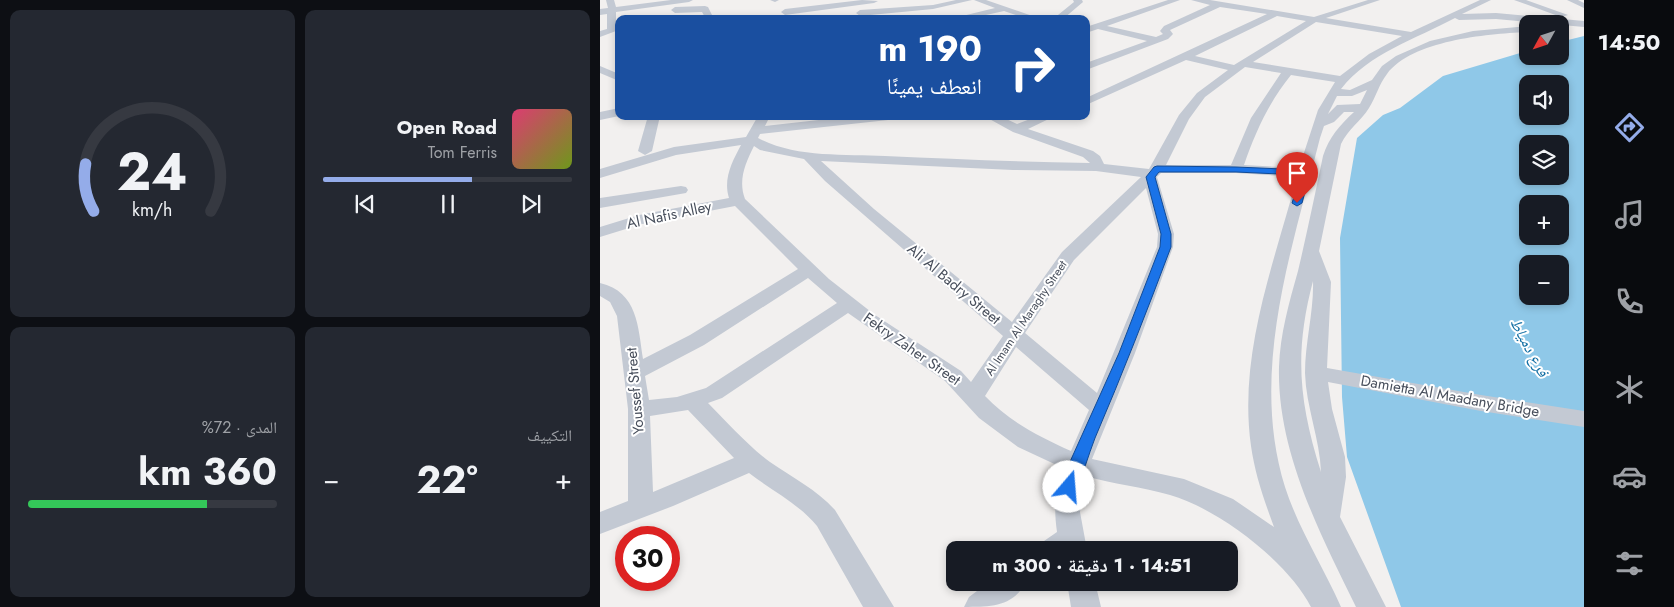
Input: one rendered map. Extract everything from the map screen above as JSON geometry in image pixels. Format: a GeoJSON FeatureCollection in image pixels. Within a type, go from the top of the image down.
{"type":"FeatureCollection","features":[{"type":"Feature","properties":{"kind":"street"},"geometry":{"type":"LineString","coordinates":[[600,34],[611,32],[612,3],[610,0]]}},
{"type":"Feature","properties":{"kind":"street"},"geometry":{"type":"LineString","coordinates":[[600,12],[689,0]]}},
{"type":"Feature","properties":{"kind":"street"},"geometry":{"type":"LineString","coordinates":[[774,0],[788,15],[830,4],[883,0]]}},
{"type":"Feature","properties":{"kind":"street"},"geometry":{"type":"LineString","coordinates":[[866,15],[933,7],[968,0]]}},
{"type":"Feature","properties":{"kind":"street"},"geometry":{"type":"LineString","coordinates":[[978,0],[1023,15]]}},
{"type":"Feature","properties":{"kind":"street"},"geometry":{"type":"LineString","coordinates":[[1062,15],[1080,2],[1077,0]]}},
{"type":"Feature","properties":{"kind":"street"},"geometry":{"type":"LineString","coordinates":[[1090,29],[1176,0]]}},
{"type":"Feature","properties":{"kind":"street"},"geometry":{"type":"LineString","coordinates":[[1202,0],[1251,9],[1277,7],[1315,19],[1412,35]]}},
{"type":"Feature","properties":{"kind":"street"},"geometry":{"type":"LineString","coordinates":[[1315,19],[1376,0]]}},
{"type":"Feature","properties":{"kind":"street"},"geometry":{"type":"LineString","coordinates":[[1466,0],[1484,1]]}},
{"type":"Feature","properties":{"kind":"street"},"geometry":{"type":"LineString","coordinates":[[1518,0],[1537,5],[1584,23]]}},
{"type":"Feature","properties":{"kind":"street"},"geometry":{"type":"LineString","coordinates":[[1537,5],[1569,0],[1584,6]]}},
{"type":"Feature","properties":{"kind":"street"},"geometry":{"type":"LineString","coordinates":[[1326,607],[1294,543],[1270,476],[1263,446],[1260,395],[1267,324],[1306,173],[1319,124],[1338,86],[1360,65],[1412,35],[1484,1]]}},
{"type":"Feature","properties":{"kind":"street"},"geometry":{"type":"LineString","coordinates":[[666,2],[675,10],[704,9],[708,15]]}},
{"type":"Feature","properties":{"kind":"street"},"geometry":{"type":"LineString","coordinates":[[841,14],[867,2]]}},
{"type":"Feature","properties":{"kind":"street"},"geometry":{"type":"LineString","coordinates":[[859,15],[867,2]]}},
{"type":"Feature","properties":{"kind":"street"},"geometry":{"type":"LineString","coordinates":[[816,15],[830,4]]}},
{"type":"Feature","properties":{"kind":"street"},"geometry":{"type":"LineString","coordinates":[[1090,65],[1168,36],[1165,30],[1167,28],[1219,4]]}},
{"type":"Feature","properties":{"kind":"street"},"geometry":{"type":"LineString","coordinates":[[1090,100],[1186,57],[1277,7]]}},
{"type":"Feature","properties":{"kind":"street"},"geometry":{"type":"LineString","coordinates":[[974,15],[1003,9]]}},
{"type":"Feature","properties":{"kind":"street"},"geometry":{"type":"LineString","coordinates":[[1445,20],[1468,16],[1490,26],[1519,28]]}},
{"type":"Feature","properties":{"kind":"street","name":"Al Imam Al Maraghy Street"},"geometry":{"type":"LineString","coordinates":[[973,396],[1068,256],[1153,173],[1172,136],[1195,102],[1239,66],[1315,19]]}},
{"type":"Feature","properties":{"kind":"street"},"geometry":{"type":"LineString","coordinates":[[1445,20],[1460,27],[1519,24]]}},
{"type":"Feature","properties":{"kind":"street"},"geometry":{"type":"LineString","coordinates":[[1569,23],[1584,23]]}},
{"type":"Feature","properties":{"kind":"street"},"geometry":{"type":"LineString","coordinates":[[1090,26],[1157,40]]}},
{"type":"Feature","properties":{"kind":"street"},"geometry":{"type":"LineString","coordinates":[[1371,607],[1327,518],[1299,438],[1292,398],[1290,371],[1292,331],[1311,251],[1330,154],[1339,135],[1363,108],[1374,90],[1376,82],[1386,68],[1408,54],[1446,39],[1490,26]]}},
{"type":"Feature","properties":{"kind":"street"},"geometry":{"type":"LineString","coordinates":[[1569,28],[1584,28]]}},
{"type":"Feature","properties":{"kind":"street"},"geometry":{"type":"LineString","coordinates":[[1186,57],[1239,66],[1288,71],[1338,86],[1352,93],[1376,82]]}},
{"type":"Feature","properties":{"kind":"street"},"geometry":{"type":"LineString","coordinates":[[600,69],[615,76]]}},
{"type":"Feature","properties":{"kind":"street"},"geometry":{"type":"LineString","coordinates":[[1236,169],[1256,120],[1278,83],[1288,71]]}},
{"type":"Feature","properties":{"kind":"street"},"geometry":{"type":"LineString","coordinates":[[1319,124],[1330,119],[1341,108],[1363,108]]}},
{"type":"Feature","properties":{"kind":"street"},"geometry":{"type":"LineString","coordinates":[[600,116],[615,113]]}},
{"type":"Feature","properties":{"kind":"street"},"geometry":{"type":"LineString","coordinates":[[645,151],[653,120]]}},
{"type":"Feature","properties":{"kind":"street"},"geometry":{"type":"LineString","coordinates":[[600,174],[674,152],[796,121],[814,120]]}},
{"type":"Feature","properties":{"kind":"street"},"geometry":{"type":"LineString","coordinates":[[998,120],[1017,129],[1088,154],[1095,159],[1096,167]]}},
{"type":"Feature","properties":{"kind":"street"},"geometry":{"type":"LineString","coordinates":[[1017,129],[1039,120]]}},
{"type":"Feature","properties":{"kind":"street"},"geometry":{"type":"LineString","coordinates":[[757,131],[765,148],[809,156],[993,165],[1096,167],[1153,173],[1236,169],[1306,173]]}},
{"type":"Feature","properties":{"kind":"street"},"geometry":{"type":"LineString","coordinates":[[600,168],[645,151],[757,131]]}},
{"type":"Feature","properties":{"kind":"street"},"geometry":{"type":"LineString","coordinates":[[738,201],[734,192],[733,179],[757,131]]}},
{"type":"Feature","properties":{"kind":"street","name":"Ali Al Badry Street"},"geometry":{"type":"LineString","coordinates":[[809,156],[830,178],[1102,409]]}},
{"type":"Feature","properties":{"kind":"street"},"geometry":{"type":"LineString","coordinates":[[1065,541],[1067,503],[1071,479],[1102,409],[1166,247],[1166,234],[1153,173]]}},
{"type":"Feature","properties":{"kind":"street"},"geometry":{"type":"LineString","coordinates":[[600,202],[681,190]]}},
{"type":"Feature","properties":{"kind":"street","name":"Al Nafis Alley"},"geometry":{"type":"LineString","coordinates":[[600,232],[639,220],[738,201]]}},
{"type":"Feature","properties":{"kind":"street","name":"Fekry Zaher Street"},"geometry":{"type":"LineString","coordinates":[[738,201],[808,270],[849,304],[953,376],[987,412],[1026,441],[1077,464],[1175,486],[1224,507],[1270,539],[1312,581]]}},
{"type":"Feature","properties":{"kind":"street"},"geometry":{"type":"LineString","coordinates":[[1311,251],[1322,282],[1317,378],[1334,477],[1327,518]]}},
{"type":"Feature","properties":{"kind":"street"},"geometry":{"type":"LineString","coordinates":[[635,372],[685,347],[808,270]]}},
{"type":"Feature","properties":{"kind":"street","name":"Youssef Street"},"geometry":{"type":"LineString","coordinates":[[600,288],[618,299],[625,310],[639,410],[641,508]]}},
{"type":"Feature","properties":{"kind":"street"},"geometry":{"type":"LineString","coordinates":[[639,410],[693,402],[721,389],[849,304]]}},
{"type":"Feature","properties":{"kind":"street","name":"Damietta Al Maadany Bridge"},"geometry":{"type":"LineString","coordinates":[[1317,378],[1584,419]]}},
{"type":"Feature","properties":{"kind":"street","name":"Damietta Al Maadany Bridge"},"geometry":{"type":"LineString","coordinates":[[1317,378],[1584,429]]}},
{"type":"Feature","properties":{"kind":"street"},"geometry":{"type":"LineString","coordinates":[[693,402],[752,461],[775,478],[799,491],[818,508],[826,518],[879,607]]}},
{"type":"Feature","properties":{"kind":"street"},"geometry":{"type":"LineString","coordinates":[[600,523],[641,508],[752,461]]}},
{"type":"Feature","properties":{"kind":"street"},"geometry":{"type":"LineString","coordinates":[[979,607],[1000,591]]}},
{"type":"Feature","properties":{"kind":"street"},"geometry":{"type":"LineString","coordinates":[[1083,591],[1086,607]]}},
{"type":"Feature","properties":{"kind":"water","name":"فرع دمياط"},"geometry":{"type":"Polygon","coordinates":[[[1584,36],[1584,607],[1401,607],[1347,457],[1342,397],[1340,238],[1357,138],[1383,115],[1400,108],[1443,76],[1519,53],[1519,65],[1569,65],[1569,40],[1584,36]]]}},
{"type":"Feature","properties":{"kind":"route"},"geometry":{"type":"LineString","coordinates":[[1069,487],[1125,353],[1166,247],[1166,234],[1150,177],[1157,169],[1236,169],[1306,173],[1297,203]]}}]}
